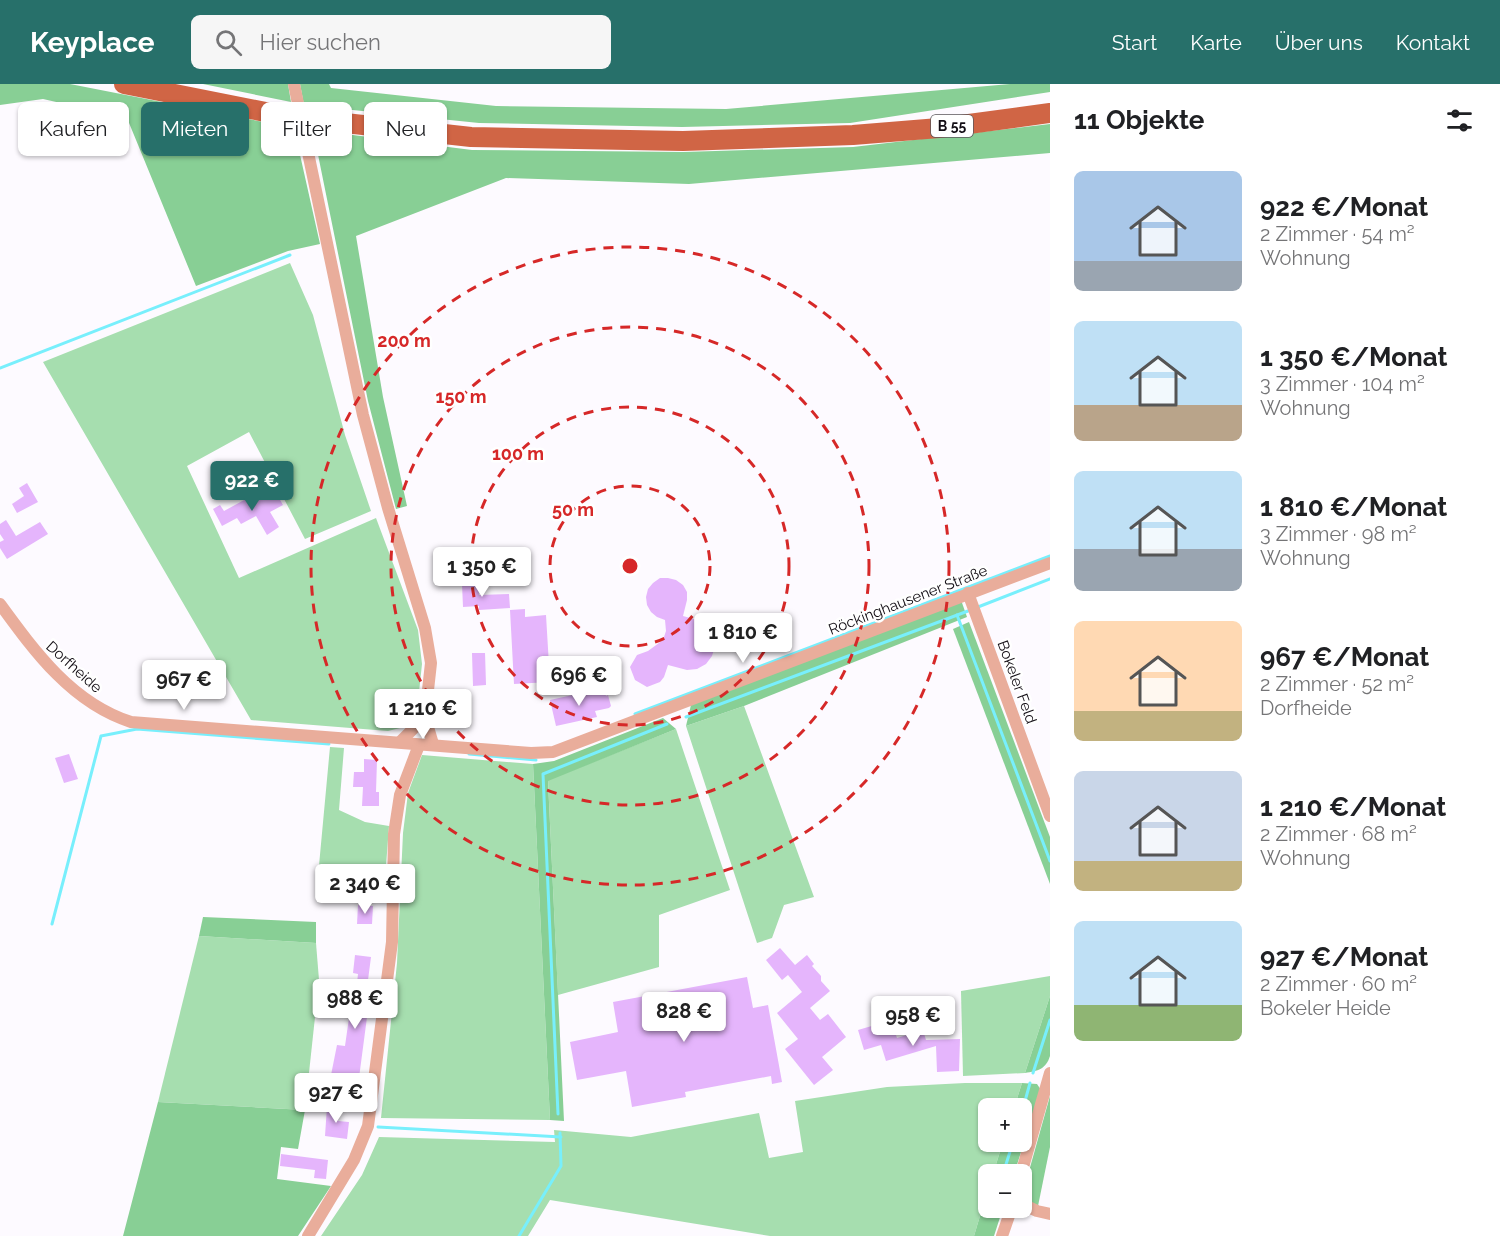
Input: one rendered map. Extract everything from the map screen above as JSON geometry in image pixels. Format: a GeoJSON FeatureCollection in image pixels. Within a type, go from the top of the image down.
{"type":"FeatureCollection","features":[{"type":"Feature","properties":{"kind":"main road","name":"B 55"},"geometry":{"type":"LineString","coordinates":[[123,84],[291,117],[471,137],[683,141],[853,135],[939,128],[1050,113]]}},
{"type":"Feature","properties":{"kind":"street"},"geometry":{"type":"LineString","coordinates":[[294,84],[363,415],[388,508],[425,628],[431,663],[425,717],[433,744]]}},
{"type":"Feature","properties":{"kind":"street","name":"Röckinghausener Straße"},"geometry":{"type":"LineString","coordinates":[[400,742],[531,753],[553,752],[1050,562]]}},
{"type":"Feature","properties":{"kind":"street","name":"Bokeler Feld"},"geometry":{"type":"LineString","coordinates":[[968,593],[1050,816]]}},
{"type":"Feature","properties":{"kind":"street","name":"Dorfheide"},"geometry":{"type":"LineString","coordinates":[[0,604],[34,652],[56,675],[99,708],[131,722],[400,742]]}},
{"type":"Feature","properties":{"kind":"street"},"geometry":{"type":"LineString","coordinates":[[400,742],[425,717]]}},
{"type":"Feature","properties":{"kind":"street"},"geometry":{"type":"LineString","coordinates":[[308,1236],[354,1160],[368,1126],[392,942],[394,834],[400,795],[419,744]]}},
{"type":"Feature","properties":{"kind":"street"},"geometry":{"type":"LineString","coordinates":[[1024,1164],[1050,1073]]}},
{"type":"Feature","properties":{"kind":"street"},"geometry":{"type":"LineString","coordinates":[[1032,1209],[1050,1214]]}},
{"type":"Feature","properties":{"kind":"street"},"geometry":{"type":"LineString","coordinates":[[1002,1236],[1008,1218]]}},
{"type":"Feature","properties":{"kind":"green space"},"geometry":{"type":"Polygon","coordinates":[[[0,84],[70,84],[162,102],[141,102],[141,152],[129,123],[129,102],[56,102],[43,99],[0,105],[0,84]]]}},
{"type":"Feature","properties":{"kind":"green space"},"geometry":{"type":"Polygon","coordinates":[[[203,84],[288,84],[291,102],[203,84]]]}},
{"type":"Feature","properties":{"kind":"green space"},"geometry":{"type":"Polygon","coordinates":[[[300,84],[329,84],[331,88],[496,106],[726,109],[1010,84],[1050,84],[1050,92],[850,123],[682,127],[479,123],[447,120],[447,102],[364,102],[364,111],[352,110],[352,102],[303,102],[300,84]]]}},
{"type":"Feature","properties":{"kind":"green space"},"geometry":{"type":"Polygon","coordinates":[[[249,119],[261,122],[261,156],[300,156],[320,244],[288,251],[196,286],[143,156],[249,156],[249,119]]]}},
{"type":"Feature","properties":{"kind":"green space"},"geometry":{"type":"Polygon","coordinates":[[[1050,124],[1050,153],[689,184],[506,178],[356,236],[383,397],[407,506],[396,509],[368,401],[318,156],[352,156],[352,135],[364,136],[364,156],[447,156],[447,147],[472,150],[683,152],[853,147],[1050,124]]]}},
{"type":"Feature","properties":{"kind":"green space"},"geometry":{"type":"Polygon","coordinates":[[[290,263],[313,315],[345,435],[371,511],[305,539],[249,432],[187,466],[239,578],[376,518],[418,630],[422,664],[417,711],[408,723],[388,731],[251,720],[43,362],[290,263]]]}},
{"type":"Feature","properties":{"kind":"green space"},"geometry":{"type":"Polygon","coordinates":[[[961,600],[967,617],[744,706],[686,726],[691,705],[961,600]]]}},
{"type":"Feature","properties":{"kind":"green space"},"geometry":{"type":"Polygon","coordinates":[[[969,622],[1050,837],[1050,884],[953,629],[969,622]]]}},
{"type":"Feature","properties":{"kind":"green space"},"geometry":{"type":"Polygon","coordinates":[[[744,706],[814,897],[784,905],[772,938],[757,943],[686,726],[744,706]]]}},
{"type":"Feature","properties":{"kind":"green space"},"geometry":{"type":"Polygon","coordinates":[[[663,718],[676,729],[548,781],[564,1121],[550,1120],[533,764],[554,761],[663,718]]]}},
{"type":"Feature","properties":{"kind":"green space"},"geometry":{"type":"Polygon","coordinates":[[[676,729],[730,890],[659,915],[659,967],[558,995],[548,780],[676,729]]]}},
{"type":"Feature","properties":{"kind":"green space"},"geometry":{"type":"Polygon","coordinates":[[[330,747],[344,748],[339,810],[365,822],[389,826],[384,893],[317,887],[330,747]]]}},
{"type":"Feature","properties":{"kind":"green space"},"geometry":{"type":"Polygon","coordinates":[[[422,755],[533,764],[550,1120],[381,1118],[397,963],[403,833],[408,793],[422,755]]]}},
{"type":"Feature","properties":{"kind":"green space"},"geometry":{"type":"Polygon","coordinates":[[[203,917],[316,922],[316,943],[199,936],[203,917]]]}},
{"type":"Feature","properties":{"kind":"green space"},"geometry":{"type":"Polygon","coordinates":[[[199,936],[316,943],[319,980],[305,1110],[158,1102],[199,936]]]}},
{"type":"Feature","properties":{"kind":"green space"},"geometry":{"type":"Polygon","coordinates":[[[1050,976],[1050,996],[1025,1073],[963,1076],[961,991],[1050,976]]]}},
{"type":"Feature","properties":{"kind":"green space"},"geometry":{"type":"Polygon","coordinates":[[[1050,996],[1050,1056],[1041,1069],[1025,1073],[1050,996]]]}},
{"type":"Feature","properties":{"kind":"green space"},"geometry":{"type":"Polygon","coordinates":[[[1022,1083],[1017,1098],[978,1098],[978,1152],[1000,1152],[996,1164],[978,1164],[979,1218],[974,1236],[770,1236],[550,1200],[528,1236],[321,1236],[362,1175],[379,1137],[555,1142],[554,1130],[631,1137],[759,1113],[769,1158],[803,1152],[795,1101],[887,1087],[1022,1083]]]}},
{"type":"Feature","properties":{"kind":"green space"},"geometry":{"type":"Polygon","coordinates":[[[1022,1083],[1037,1084],[1041,1090],[1032,1118],[1032,1098],[1017,1098],[1022,1083]]]}},
{"type":"Feature","properties":{"kind":"green space"},"geometry":{"type":"Polygon","coordinates":[[[1050,1096],[1050,1147],[1038,1206],[1032,1203],[1031,1164],[1050,1096]]]}},
{"type":"Feature","properties":{"kind":"green space"},"geometry":{"type":"Polygon","coordinates":[[[158,1102],[305,1110],[298,1149],[281,1147],[277,1179],[331,1186],[298,1236],[123,1236],[158,1102]]]}},
{"type":"Feature","properties":{"kind":"green space"},"geometry":{"type":"Polygon","coordinates":[[[1000,1152],[1021,1152],[1017,1164],[996,1164],[1000,1152]]]}},
{"type":"Feature","properties":{"kind":"green space"},"geometry":{"type":"Polygon","coordinates":[[[979,1218],[1000,1218],[994,1236],[974,1236],[979,1218]]]}},
{"type":"Feature","properties":{"kind":"building"},"geometry":{"type":"Polygon","coordinates":[[[27,483],[38,502],[17,513],[12,504],[24,496],[19,488],[27,483]]]}},
{"type":"Feature","properties":{"kind":"building"},"geometry":{"type":"Polygon","coordinates":[[[275,491],[283,505],[270,512],[279,527],[267,535],[256,516],[241,524],[237,518],[222,526],[213,509],[220,505],[224,511],[246,499],[250,505],[275,491]]]}},
{"type":"Feature","properties":{"kind":"building"},"geometry":{"type":"Polygon","coordinates":[[[6,520],[16,536],[40,522],[48,534],[7,559],[0,548],[0,542],[4,540],[0,534],[0,524],[6,520]]]}},
{"type":"Feature","properties":{"kind":"building"},"geometry":{"type":"Polygon","coordinates":[[[475,578],[479,595],[509,594],[510,608],[479,610],[479,606],[463,607],[462,584],[464,584],[464,579],[475,578]]]}},
{"type":"Feature","properties":{"kind":"building"},"geometry":{"type":"Polygon","coordinates":[[[660,578],[676,580],[683,585],[687,592],[687,600],[683,616],[701,621],[709,627],[715,646],[706,664],[697,669],[687,670],[668,665],[660,682],[647,687],[635,680],[630,667],[637,655],[648,651],[663,640],[666,631],[665,620],[651,612],[646,597],[648,589],[660,578]]]}},
{"type":"Feature","properties":{"kind":"building"},"geometry":{"type":"Polygon","coordinates":[[[525,609],[525,617],[546,615],[550,682],[514,684],[510,610],[525,609]]]}},
{"type":"Feature","properties":{"kind":"building"},"geometry":{"type":"Polygon","coordinates":[[[472,653],[485,653],[486,685],[473,686],[472,653]]]}},
{"type":"Feature","properties":{"kind":"building"},"geometry":{"type":"Polygon","coordinates":[[[604,688],[611,706],[609,708],[595,711],[597,717],[556,726],[550,700],[604,688]]]}},
{"type":"Feature","properties":{"kind":"building"},"geometry":{"type":"Polygon","coordinates":[[[69,754],[78,779],[64,783],[55,758],[69,754]]]}},
{"type":"Feature","properties":{"kind":"building"},"geometry":{"type":"Polygon","coordinates":[[[364,759],[377,760],[376,792],[379,792],[379,806],[362,806],[363,787],[353,787],[354,772],[364,772],[364,759]]]}},
{"type":"Feature","properties":{"kind":"building"},"geometry":{"type":"Polygon","coordinates":[[[358,905],[373,906],[372,924],[357,924],[358,905]]]}},
{"type":"Feature","properties":{"kind":"building"},"geometry":{"type":"Polygon","coordinates":[[[780,948],[795,965],[807,955],[814,964],[812,966],[830,991],[810,1008],[820,1020],[828,1014],[846,1037],[822,1057],[833,1070],[814,1085],[785,1049],[798,1039],[777,1013],[802,992],[788,975],[782,980],[766,960],[780,948]]]}},
{"type":"Feature","properties":{"kind":"building"},"geometry":{"type":"Polygon","coordinates":[[[355,955],[371,957],[368,980],[371,980],[369,1002],[357,1093],[341,1090],[342,1077],[331,1075],[337,1045],[345,1046],[351,1004],[353,1005],[355,1000],[358,974],[353,973],[355,955]]]}},
{"type":"Feature","properties":{"kind":"building"},"geometry":{"type":"Polygon","coordinates":[[[747,977],[753,1008],[768,1005],[782,1082],[772,1084],[771,1076],[685,1092],[686,1097],[632,1107],[626,1071],[577,1080],[570,1042],[618,1032],[613,1002],[747,977]]]}},
{"type":"Feature","properties":{"kind":"building"},"geometry":{"type":"Polygon","coordinates":[[[875,1025],[878,1034],[894,1029],[897,1038],[923,1030],[926,1040],[960,1039],[959,1071],[937,1072],[936,1046],[886,1061],[881,1045],[864,1050],[858,1030],[875,1025]]]}},
{"type":"Feature","properties":{"kind":"building"},"geometry":{"type":"Polygon","coordinates":[[[327,1106],[340,1108],[338,1121],[349,1122],[347,1139],[325,1136],[327,1106]]]}},
{"type":"Feature","properties":{"kind":"building"},"geometry":{"type":"Polygon","coordinates":[[[281,1154],[328,1160],[326,1179],[314,1178],[315,1170],[280,1166],[281,1154]]]}},
{"type":"Feature","properties":{"kind":"waterway"},"geometry":{"type":"LineString","coordinates":[[0,368],[290,255]]}},
{"type":"Feature","properties":{"kind":"waterway"},"geometry":{"type":"LineString","coordinates":[[635,714],[1050,556]]}},
{"type":"Feature","properties":{"kind":"waterway"},"geometry":{"type":"LineString","coordinates":[[978,607],[1050,579]]}},
{"type":"Feature","properties":{"kind":"waterway"},"geometry":{"type":"LineString","coordinates":[[686,717],[968,611]]}},
{"type":"Feature","properties":{"kind":"waterway"},"geometry":{"type":"LineString","coordinates":[[957,615],[1050,861]]}},
{"type":"Feature","properties":{"kind":"waterway"},"geometry":{"type":"LineString","coordinates":[[558,1114],[543,774],[667,724]]}},
{"type":"Feature","properties":{"kind":"waterway"},"geometry":{"type":"LineString","coordinates":[[52,924],[101,736],[137,729],[329,744]]}},
{"type":"Feature","properties":{"kind":"waterway"},"geometry":{"type":"LineString","coordinates":[[469,754],[536,760]]}},
{"type":"Feature","properties":{"kind":"waterway"},"geometry":{"type":"LineString","coordinates":[[1033,1073],[1050,1020]]}},
{"type":"Feature","properties":{"kind":"waterway"},"geometry":{"type":"LineString","coordinates":[[1026,1098],[1030,1083]]}},
{"type":"Feature","properties":{"kind":"waterway"},"geometry":{"type":"LineString","coordinates":[[378,1127],[561,1137]]}},
{"type":"Feature","properties":{"kind":"waterway"},"geometry":{"type":"LineString","coordinates":[[519,1236],[561,1166],[560,1133]]}},
{"type":"Feature","properties":{"kind":"waterway"},"geometry":{"type":"LineString","coordinates":[[1006,1164],[1010,1152]]}}]}
